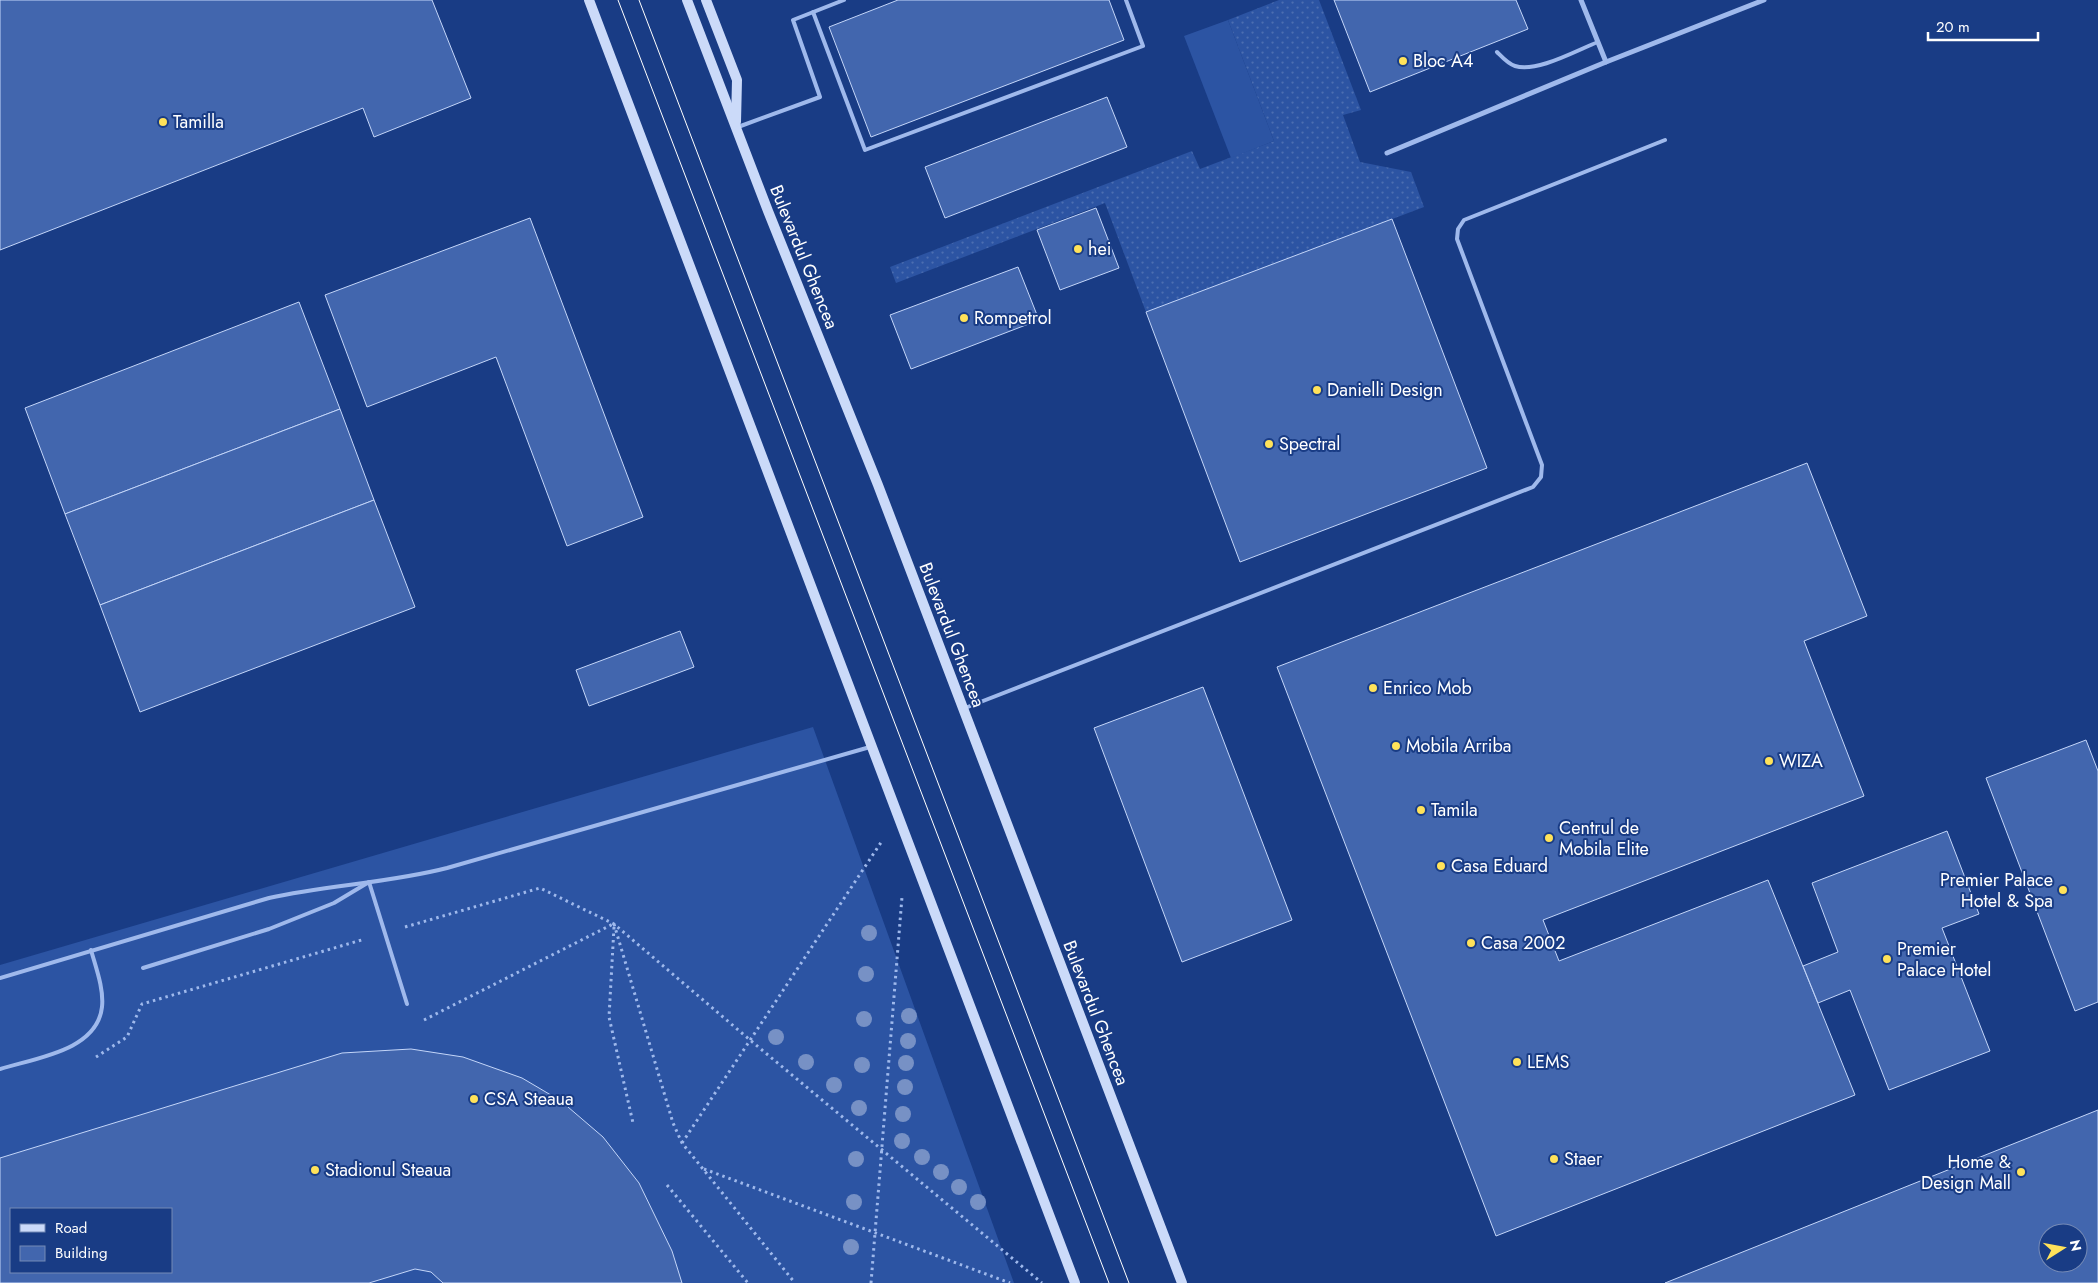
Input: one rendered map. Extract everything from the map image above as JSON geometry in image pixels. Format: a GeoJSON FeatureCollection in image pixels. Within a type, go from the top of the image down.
{"type":"FeatureCollection","features":[{"type":"Feature","properties":{"kind":"main road"},"geometry":{"type":"LineString","coordinates":[[589,0],[1075,1283]]}},
{"type":"Feature","properties":{"kind":"main road","name":"Bulevardul Ghencea"},"geometry":{"type":"LineString","coordinates":[[687,0],[878,485],[1182,1283]]}},
{"type":"Feature","properties":{"kind":"main road"},"geometry":{"type":"LineString","coordinates":[[706,0],[737,80],[736,128]]}},
{"type":"Feature","properties":{"kind":"street"},"geometry":{"type":"LineString","coordinates":[[1581,0],[1606,62]]}},
{"type":"Feature","properties":{"kind":"street"},"geometry":{"type":"LineString","coordinates":[[1387,153],[1606,62],[1764,0]]}},
{"type":"Feature","properties":{"kind":"lane"},"geometry":{"type":"LineString","coordinates":[[736,128],[820,97],[793,20],[844,0]]}},
{"type":"Feature","properties":{"kind":"lane"},"geometry":{"type":"LineString","coordinates":[[813,12],[865,150],[1143,46],[1126,0]]}},
{"type":"Feature","properties":{"kind":"lane"},"geometry":{"type":"LineString","coordinates":[[1497,52],[1506,61],[1515,66],[1526,67],[1545,63],[1598,42]]}},
{"type":"Feature","properties":{"kind":"lane"},"geometry":{"type":"LineString","coordinates":[[963,709],[1534,487],[1541,477],[1542,466],[1457,239],[1458,229],[1464,220],[1665,140]]}},
{"type":"Feature","properties":{"kind":"lane"},"geometry":{"type":"LineString","coordinates":[[0,978],[269,898],[409,877],[447,868],[872,746]]}},
{"type":"Feature","properties":{"kind":"lane"},"geometry":{"type":"LineString","coordinates":[[369,882],[407,1004]]}},
{"type":"Feature","properties":{"kind":"lane"},"geometry":{"type":"LineString","coordinates":[[143,968],[269,929],[334,903],[369,882]]}},
{"type":"Feature","properties":{"kind":"lane"},"geometry":{"type":"LineString","coordinates":[[0,1069],[71,1047],[85,1039],[96,1026],[102,1007],[100,988],[91,950]]}},
{"type":"Feature","properties":{"kind":"path"},"geometry":{"type":"LineString","coordinates":[[682,1143],[898,815]]}},
{"type":"Feature","properties":{"kind":"path"},"geometry":{"type":"LineString","coordinates":[[91,1058],[100,1056],[127,1037],[142,1004],[540,888],[614,924],[1042,1283]]}},
{"type":"Feature","properties":{"kind":"path"},"geometry":{"type":"LineString","coordinates":[[871,1283],[902,893]]}},
{"type":"Feature","properties":{"kind":"path"},"geometry":{"type":"LineString","coordinates":[[424,1020],[614,924]]}},
{"type":"Feature","properties":{"kind":"path"},"geometry":{"type":"LineString","coordinates":[[614,924],[609,1017],[633,1123]]}},
{"type":"Feature","properties":{"kind":"path"},"geometry":{"type":"LineString","coordinates":[[614,924],[673,1123],[682,1143],[795,1283]]}},
{"type":"Feature","properties":{"kind":"path"},"geometry":{"type":"LineString","coordinates":[[702,1168],[1010,1283]]}},
{"type":"Feature","properties":{"kind":"path"},"geometry":{"type":"LineString","coordinates":[[666,1185],[748,1283]]}},
{"type":"Feature","properties":{"kind":"shaded area"},"geometry":{"type":"Polygon","coordinates":[[[1279,0],[1319,0],[1361,110],[1343,115],[1360,162],[1411,172],[1424,207],[1146,312],[1105,203],[896,283],[890,267],[1192,151],[1200,169],[1274,141],[1228,20],[1279,0]]]}},
{"type":"Feature","properties":{"kind":"shaded area"},"geometry":{"type":"Polygon","coordinates":[[[1228,20],[1274,141],[1231,158],[1184,36],[1228,20]]]}},
{"type":"Feature","properties":{"kind":"shaded area","name":"CSA Steaua"},"geometry":{"type":"Polygon","coordinates":[[[813,727],[1014,1283],[0,1283],[0,965],[813,727]]]}},
{"type":"Feature","properties":{"kind":"building","name":"Tamilla"},"geometry":{"type":"Polygon","coordinates":[[[0,0],[432,0],[471,98],[374,137],[363,108],[0,250],[0,0]]]}},
{"type":"Feature","properties":{"kind":"building"},"geometry":{"type":"Polygon","coordinates":[[[898,0],[1109,0],[1124,40],[871,137],[829,27],[898,0]]]}},
{"type":"Feature","properties":{"kind":"building","name":"Bloc A4"},"geometry":{"type":"Polygon","coordinates":[[[1334,0],[1516,0],[1528,29],[1370,92],[1334,0]]]}},
{"type":"Feature","properties":{"kind":"building"},"geometry":{"type":"Polygon","coordinates":[[[1107,97],[1127,147],[945,218],[925,167],[1107,97]]]}},
{"type":"Feature","properties":{"kind":"building","name":"hei"},"geometry":{"type":"Polygon","coordinates":[[[1096,208],[1119,268],[1060,290],[1037,230],[1096,208]]]}},
{"type":"Feature","properties":{"kind":"building"},"geometry":{"type":"Polygon","coordinates":[[[530,218],[643,517],[567,546],[496,357],[367,407],[325,295],[530,218]]]}},
{"type":"Feature","properties":{"kind":"building","name":"Danielli Design"},"geometry":{"type":"Polygon","coordinates":[[[1392,219],[1487,468],[1240,562],[1146,312],[1392,219]]]}},
{"type":"Feature","properties":{"kind":"building","name":"Rompetrol"},"geometry":{"type":"Polygon","coordinates":[[[1018,267],[1039,320],[911,369],[890,315],[1018,267]]]}},
{"type":"Feature","properties":{"kind":"building"},"geometry":{"type":"Polygon","coordinates":[[[299,302],[340,409],[65,514],[25,408],[299,302]]]}},
{"type":"Feature","properties":{"kind":"building"},"geometry":{"type":"Polygon","coordinates":[[[340,409],[374,500],[100,605],[65,514],[340,409]]]}},
{"type":"Feature","properties":{"kind":"building","name":"Centrul de Mobila Elite"},"geometry":{"type":"Polygon","coordinates":[[[1807,463],[1867,616],[1804,641],[1864,796],[1543,920],[1559,961],[1768,880],[1855,1095],[1496,1236],[1277,667],[1807,463]]]}},
{"type":"Feature","properties":{"kind":"building"},"geometry":{"type":"Polygon","coordinates":[[[374,500],[415,607],[140,712],[100,605],[374,500]]]}},
{"type":"Feature","properties":{"kind":"building"},"geometry":{"type":"Polygon","coordinates":[[[680,631],[694,667],[589,706],[576,670],[680,631]]]}},
{"type":"Feature","properties":{"kind":"building"},"geometry":{"type":"Polygon","coordinates":[[[1203,687],[1292,920],[1182,962],[1094,728],[1203,687]]]}},
{"type":"Feature","properties":{"kind":"building","name":"Premier Palace Hotel & Spa"},"geometry":{"type":"Polygon","coordinates":[[[2086,740],[2098,771],[2098,1002],[2075,1011],[1986,778],[2086,740]]]}},
{"type":"Feature","properties":{"kind":"building","name":"Premier Palace Hotel"},"geometry":{"type":"Polygon","coordinates":[[[1947,831],[1979,914],[1942,928],[1990,1051],[1889,1090],[1850,990],[1818,1003],[1803,966],[1838,952],[1812,883],[1947,831]]]}},
{"type":"Feature","properties":{"kind":"building","name":"Stadionul Steaua"},"geometry":{"type":"Polygon","coordinates":[[[411,1049],[463,1057],[522,1078],[561,1101],[603,1137],[639,1183],[672,1251],[682,1283],[443,1283],[431,1272],[415,1269],[369,1283],[0,1283],[0,1158],[342,1053],[411,1049]]]}},
{"type":"Feature","properties":{"kind":"building","name":"Home & Design Mall"},"geometry":{"type":"Polygon","coordinates":[[[2098,1110],[2098,1283],[1665,1283],[2098,1110]]]}},
{"type":"Feature","properties":{"kind":"tram line"},"geometry":{"type":"LineString","coordinates":[[618,0],[1109,1283]]}},
{"type":"Feature","properties":{"kind":"tram line"},"geometry":{"type":"LineString","coordinates":[[639,0],[1129,1283]]}},
{"type":"Feature","properties":{"kind":"place","name":"Bloc A4"},"geometry":{"type":"Point","coordinates":[1403,61]}},
{"type":"Feature","properties":{"kind":"place","name":"Tamilla"},"geometry":{"type":"Point","coordinates":[163,122]}},
{"type":"Feature","properties":{"kind":"place","name":"hei"},"geometry":{"type":"Point","coordinates":[1078,249]}},
{"type":"Feature","properties":{"kind":"place","name":"Rompetrol"},"geometry":{"type":"Point","coordinates":[964,318]}},
{"type":"Feature","properties":{"kind":"place","name":"Danielli Design"},"geometry":{"type":"Point","coordinates":[1317,390]}},
{"type":"Feature","properties":{"kind":"place","name":"Spectral"},"geometry":{"type":"Point","coordinates":[1269,444]}},
{"type":"Feature","properties":{"kind":"place","name":"Enrico Mob"},"geometry":{"type":"Point","coordinates":[1373,688]}},
{"type":"Feature","properties":{"kind":"place","name":"Mobila Arriba"},"geometry":{"type":"Point","coordinates":[1396,746]}},
{"type":"Feature","properties":{"kind":"place","name":"WIZA"},"geometry":{"type":"Point","coordinates":[1769,761]}},
{"type":"Feature","properties":{"kind":"place","name":"Tamila"},"geometry":{"type":"Point","coordinates":[1421,810]}},
{"type":"Feature","properties":{"kind":"place","name":"Centrul de Mobila Elite"},"geometry":{"type":"Point","coordinates":[1549,838]}},
{"type":"Feature","properties":{"kind":"place","name":"Casa Eduard"},"geometry":{"type":"Point","coordinates":[1441,866]}},
{"type":"Feature","properties":{"kind":"place","name":"Premier Palace Hotel & Spa"},"geometry":{"type":"Point","coordinates":[2063,890]}},
{"type":"Feature","properties":{"kind":"place","name":"Casa 2002"},"geometry":{"type":"Point","coordinates":[1471,943]}},
{"type":"Feature","properties":{"kind":"place","name":"Premier Palace Hotel"},"geometry":{"type":"Point","coordinates":[1887,959]}},
{"type":"Feature","properties":{"kind":"place","name":"LEMS"},"geometry":{"type":"Point","coordinates":[1517,1062]}},
{"type":"Feature","properties":{"kind":"place","name":"CSA Steaua"},"geometry":{"type":"Point","coordinates":[474,1099]}},
{"type":"Feature","properties":{"kind":"place","name":"Staer"},"geometry":{"type":"Point","coordinates":[1554,1159]}},
{"type":"Feature","properties":{"kind":"place","name":"Stadionul Steaua"},"geometry":{"type":"Point","coordinates":[315,1170]}},
{"type":"Feature","properties":{"kind":"place","name":"Home & Design Mall"},"geometry":{"type":"Point","coordinates":[2021,1172]}}]}
